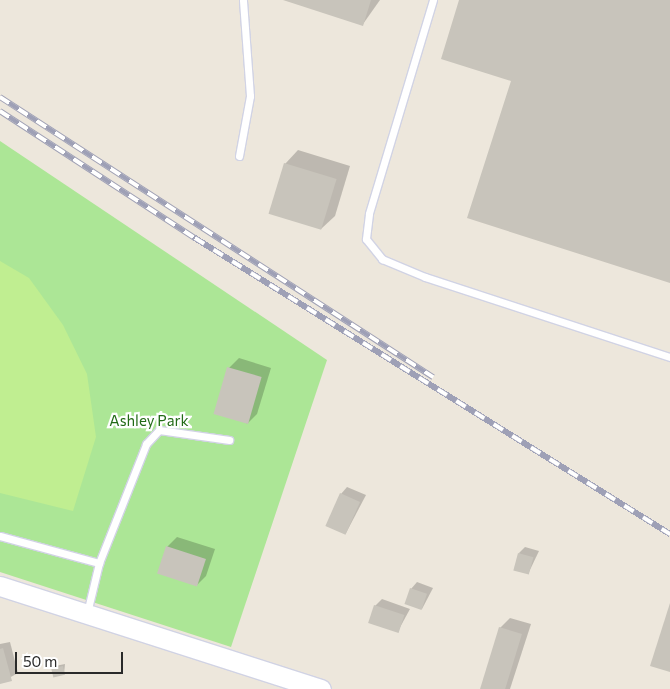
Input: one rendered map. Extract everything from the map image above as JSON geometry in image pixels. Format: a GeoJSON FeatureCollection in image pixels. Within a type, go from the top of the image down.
{"type":"FeatureCollection","features":[{"type":"Feature","properties":{"kind":"main road"},"geometry":{"type":"LineString","coordinates":[[0,586],[321,689]]}},
{"type":"Feature","properties":{"kind":"lane"},"geometry":{"type":"LineString","coordinates":[[238,156],[250,96],[243,0]]}},
{"type":"Feature","properties":{"kind":"lane"},"geometry":{"type":"LineString","coordinates":[[433,0],[369,214],[366,239],[382,259],[425,277],[670,357]]}},
{"type":"Feature","properties":{"kind":"lane"},"geometry":{"type":"LineString","coordinates":[[87,614],[99,563],[138,462],[159,430],[229,440]]}},
{"type":"Feature","properties":{"kind":"lane"},"geometry":{"type":"LineString","coordinates":[[0,536],[99,563]]}},
{"type":"Feature","properties":{"kind":"green space","name":"Ashley Park"},"geometry":{"type":"Polygon","coordinates":[[[0,141],[327,360],[231,647],[0,572],[0,141]]]}},
{"type":"Feature","properties":{"kind":"green space"},"geometry":{"type":"Polygon","coordinates":[[[0,261],[29,278],[63,325],[87,374],[96,437],[73,511],[0,493],[0,261]]]}},
{"type":"Feature","properties":{"kind":"building"},"geometry":{"type":"Polygon","coordinates":[[[283,0],[371,0],[363,26],[283,0]]]}},
{"type":"Feature","properties":{"kind":"building"},"geometry":{"type":"Polygon","coordinates":[[[459,0],[670,0],[670,283],[467,218],[511,81],[441,59],[459,0]]]}},
{"type":"Feature","properties":{"kind":"building"},"geometry":{"type":"Polygon","coordinates":[[[284,163],[337,179],[321,230],[269,214],[284,163]]]}},
{"type":"Feature","properties":{"kind":"building"},"geometry":{"type":"Polygon","coordinates":[[[227,367],[262,377],[248,424],[213,414],[227,367]]]}},
{"type":"Feature","properties":{"kind":"building"},"geometry":{"type":"Polygon","coordinates":[[[340,493],[360,502],[345,535],[325,526],[340,493]]]}},
{"type":"Feature","properties":{"kind":"building"},"geometry":{"type":"Polygon","coordinates":[[[166,546],[206,559],[197,587],[157,574],[166,546]]]}},
{"type":"Feature","properties":{"kind":"building"},"geometry":{"type":"Polygon","coordinates":[[[518,553],[533,557],[529,575],[513,570],[518,553]]]}},
{"type":"Feature","properties":{"kind":"building"},"geometry":{"type":"Polygon","coordinates":[[[410,588],[427,594],[421,610],[404,604],[410,588]]]}},
{"type":"Feature","properties":{"kind":"building"},"geometry":{"type":"Polygon","coordinates":[[[670,603],[670,672],[650,666],[670,603]]]}},
{"type":"Feature","properties":{"kind":"building"},"geometry":{"type":"Polygon","coordinates":[[[374,605],[404,615],[399,633],[368,623],[374,605]]]}},
{"type":"Feature","properties":{"kind":"building"},"geometry":{"type":"Polygon","coordinates":[[[499,627],[522,634],[505,689],[480,689],[499,627]]]}},
{"type":"Feature","properties":{"kind":"building"},"geometry":{"type":"Polygon","coordinates":[[[3,648],[12,681],[0,684],[0,649],[3,648]]]}},
{"type":"Feature","properties":{"kind":"building"},"geometry":{"type":"Polygon","coordinates":[[[63,666],[65,675],[53,677],[51,669],[63,666]]]}},
{"type":"Feature","properties":{"kind":"railway"},"geometry":{"type":"LineString","coordinates":[[0,97],[433,377]]}},
{"type":"Feature","properties":{"kind":"railway"},"geometry":{"type":"LineString","coordinates":[[0,111],[195,238],[670,534]]}}]}
